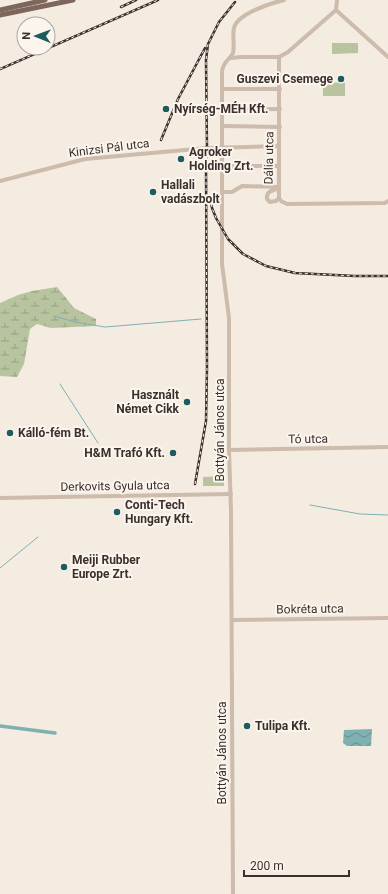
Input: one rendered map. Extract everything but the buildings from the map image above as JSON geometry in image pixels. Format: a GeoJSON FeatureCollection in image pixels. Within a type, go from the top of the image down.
{"type":"FeatureCollection","features":[{"type":"Feature","properties":{"kind":"main road"},"geometry":{"type":"LineString","coordinates":[[0,10],[45,0]]}},
{"type":"Feature","properties":{"kind":"main road"},"geometry":{"type":"LineString","coordinates":[[0,15],[73,0]]}},
{"type":"Feature","properties":{"kind":"street","name":"Bottyán János utca"},"geometry":{"type":"LineString","coordinates":[[233,894],[229,318],[222,264],[222,71],[223,66],[233,52],[235,24],[240,18],[257,9],[284,0]]}},
{"type":"Feature","properties":{"kind":"street"},"geometry":{"type":"LineString","coordinates":[[229,58],[279,57],[288,52],[336,10],[337,0]]}},
{"type":"Feature","properties":{"kind":"street"},"geometry":{"type":"LineString","coordinates":[[336,10],[388,57]]}},
{"type":"Feature","properties":{"kind":"street","name":"Dália utca"},"geometry":{"type":"LineString","coordinates":[[279,57],[279,198],[281,201],[287,204],[387,202]]}},
{"type":"Feature","properties":{"kind":"street"},"geometry":{"type":"LineString","coordinates":[[222,89],[280,89]]}},
{"type":"Feature","properties":{"kind":"street"},"geometry":{"type":"LineString","coordinates":[[222,110],[280,109]]}},
{"type":"Feature","properties":{"kind":"street"},"geometry":{"type":"LineString","coordinates":[[222,126],[280,127]]}},
{"type":"Feature","properties":{"kind":"street","name":"Kinizsi Pál utca"},"geometry":{"type":"LineString","coordinates":[[0,181],[85,159],[200,148],[279,146]]}},
{"type":"Feature","properties":{"kind":"street"},"geometry":{"type":"LineString","coordinates":[[222,166],[279,166]]}},
{"type":"Feature","properties":{"kind":"street"},"geometry":{"type":"LineString","coordinates":[[222,192],[232,192],[242,186],[279,188]]}},
{"type":"Feature","properties":{"kind":"street"},"geometry":{"type":"LineString","coordinates":[[279,188],[271,190],[266,196],[270,202],[276,201],[279,198]]}},
{"type":"Feature","properties":{"kind":"street","name":"Tó utca"},"geometry":{"type":"LineString","coordinates":[[229,450],[388,447]]}},
{"type":"Feature","properties":{"kind":"street","name":"Derkovits Gyula utca"},"geometry":{"type":"LineString","coordinates":[[0,498],[231,494]]}},
{"type":"Feature","properties":{"kind":"street","name":"Bokréta utca"},"geometry":{"type":"LineString","coordinates":[[232,620],[388,618]]}},
{"type":"Feature","properties":{"kind":"green space"},"geometry":{"type":"Polygon","coordinates":[[[332,43],[358,43],[358,53],[332,54],[332,43]]]}},
{"type":"Feature","properties":{"kind":"green space"},"geometry":{"type":"Polygon","coordinates":[[[323,82],[345,83],[345,96],[323,96],[323,82]]]}},
{"type":"Feature","properties":{"kind":"green space"},"geometry":{"type":"Polygon","coordinates":[[[57,287],[74,308],[96,319],[96,326],[51,328],[37,324],[30,329],[24,364],[17,377],[0,376],[0,303],[32,291],[57,287]]]}},
{"type":"Feature","properties":{"kind":"green space"},"geometry":{"type":"Polygon","coordinates":[[[224,476],[224,486],[203,486],[203,477],[224,476]]]}},
{"type":"Feature","properties":{"kind":"water"},"geometry":{"type":"Polygon","coordinates":[[[372,729],[371,746],[347,746],[343,743],[344,730],[372,729]]]}},
{"type":"Feature","properties":{"kind":"waterway"},"geometry":{"type":"LineString","coordinates":[[54,316],[75,322],[105,327],[201,319]]}},
{"type":"Feature","properties":{"kind":"waterway"},"geometry":{"type":"LineString","coordinates":[[60,384],[98,443]]}},
{"type":"Feature","properties":{"kind":"waterway"},"geometry":{"type":"LineString","coordinates":[[310,505],[360,514],[388,515]]}},
{"type":"Feature","properties":{"kind":"waterway"},"geometry":{"type":"LineString","coordinates":[[0,568],[38,537]]}},
{"type":"Feature","properties":{"kind":"waterway"},"geometry":{"type":"LineString","coordinates":[[0,726],[55,733]]}},
{"type":"Feature","properties":{"kind":"railway"},"geometry":{"type":"LineString","coordinates":[[121,7],[136,0]]}},
{"type":"Feature","properties":{"kind":"railway"},"geometry":{"type":"LineString","coordinates":[[0,69],[158,0]]}},
{"type":"Feature","properties":{"kind":"railway"},"geometry":{"type":"LineString","coordinates":[[195,484],[206,421],[206,60],[208,44],[219,22],[235,2]]}},
{"type":"Feature","properties":{"kind":"railway"},"geometry":{"type":"LineString","coordinates":[[161,140],[178,99],[205,48]]}},
{"type":"Feature","properties":{"kind":"railway"},"geometry":{"type":"LineString","coordinates":[[210,198],[216,218],[228,239],[243,254],[266,266],[295,273],[388,276]]}},
{"type":"Feature","properties":{"kind":"place","name":"Guszevi Csemege"},"geometry":{"type":"Point","coordinates":[341,79]}},
{"type":"Feature","properties":{"kind":"place","name":"Nyírség-MÉH Kft."},"geometry":{"type":"Point","coordinates":[166,109]}},
{"type":"Feature","properties":{"kind":"place","name":"Agroker Holding Zrt."},"geometry":{"type":"Point","coordinates":[181,159]}},
{"type":"Feature","properties":{"kind":"place","name":"Hallali vadászbolt"},"geometry":{"type":"Point","coordinates":[153,192]}},
{"type":"Feature","properties":{"kind":"place","name":"Használt Német Cikk"},"geometry":{"type":"Point","coordinates":[187,402]}},
{"type":"Feature","properties":{"kind":"place","name":"Kálló-fém Bt."},"geometry":{"type":"Point","coordinates":[10,433]}},
{"type":"Feature","properties":{"kind":"place","name":"H&M Trafó Kft."},"geometry":{"type":"Point","coordinates":[173,453]}},
{"type":"Feature","properties":{"kind":"place","name":"Conti-Tech Hungary Kft."},"geometry":{"type":"Point","coordinates":[117,512]}},
{"type":"Feature","properties":{"kind":"place","name":"Meiji Rubber Europe Zrt."},"geometry":{"type":"Point","coordinates":[64,567]}},
{"type":"Feature","properties":{"kind":"place","name":"Tulipa Kft."},"geometry":{"type":"Point","coordinates":[247,726]}}]}
